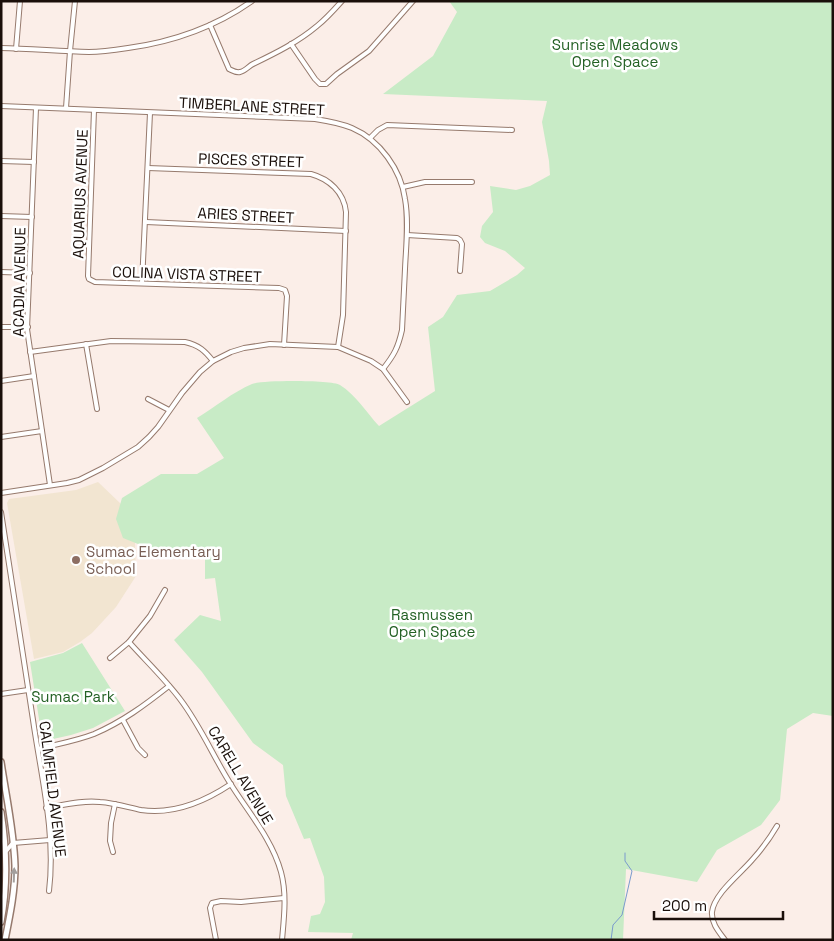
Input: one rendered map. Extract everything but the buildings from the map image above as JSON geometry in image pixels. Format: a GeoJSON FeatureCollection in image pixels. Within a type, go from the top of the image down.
{"type":"FeatureCollection","features":[{"type":"Feature","properties":{"kind":"main road"},"geometry":{"type":"LineString","coordinates":[[1,762],[15,867],[12,908],[5,940]]}},
{"type":"Feature","properties":{"kind":"main road"},"geometry":{"type":"LineString","coordinates":[[1,812],[7,869],[1,922]]}},
{"type":"Feature","properties":{"kind":"street"},"geometry":{"type":"LineString","coordinates":[[16,49],[20,1]]}},
{"type":"Feature","properties":{"kind":"street"},"geometry":{"type":"LineString","coordinates":[[66,108],[75,1]]}},
{"type":"Feature","properties":{"kind":"street"},"geometry":{"type":"LineString","coordinates":[[1,48],[98,51],[146,45],[172,39],[210,25],[252,1]]}},
{"type":"Feature","properties":{"kind":"street"},"geometry":{"type":"LineString","coordinates":[[210,25],[228,67],[232,71],[242,72],[291,44],[320,24],[342,1]]}},
{"type":"Feature","properties":{"kind":"street"},"geometry":{"type":"LineString","coordinates":[[291,44],[314,79],[320,84],[326,84],[369,52],[413,1]]}},
{"type":"Feature","properties":{"kind":"street","name":"TIMBERLANE STREET"},"geometry":{"type":"LineString","coordinates":[[1,106],[315,119],[336,122],[370,138],[385,154],[396,170],[403,187],[407,214],[402,330],[394,355],[383,369]]}},
{"type":"Feature","properties":{"kind":"street","name":"ACADIA AVENUE"},"geometry":{"type":"LineString","coordinates":[[36,108],[28,327],[50,485]]}},
{"type":"Feature","properties":{"kind":"street","name":"AQUARIUS AVENUE"},"geometry":{"type":"LineString","coordinates":[[89,279],[94,110]]}},
{"type":"Feature","properties":{"kind":"street"},"geometry":{"type":"LineString","coordinates":[[142,283],[150,112]]}},
{"type":"Feature","properties":{"kind":"street"},"geometry":{"type":"LineString","coordinates":[[370,138],[387,125],[512,130]]}},
{"type":"Feature","properties":{"kind":"street"},"geometry":{"type":"LineString","coordinates":[[1,161],[34,162]]}},
{"type":"Feature","properties":{"kind":"street","name":"PISCES STREET"},"geometry":{"type":"LineString","coordinates":[[148,168],[311,174],[327,181],[337,190],[345,204],[346,212],[343,315],[338,347]]}},
{"type":"Feature","properties":{"kind":"street"},"geometry":{"type":"LineString","coordinates":[[403,187],[425,182],[472,182]]}},
{"type":"Feature","properties":{"kind":"street"},"geometry":{"type":"LineString","coordinates":[[1,216],[32,217]]}},
{"type":"Feature","properties":{"kind":"street","name":"ARIES STREET"},"geometry":{"type":"LineString","coordinates":[[146,222],[346,231]]}},
{"type":"Feature","properties":{"kind":"street"},"geometry":{"type":"LineString","coordinates":[[407,236],[457,238],[462,244],[460,271]]}},
{"type":"Feature","properties":{"kind":"street"},"geometry":{"type":"LineString","coordinates":[[1,272],[30,273]]}},
{"type":"Feature","properties":{"kind":"street","name":"COLINA VISTA STREET"},"geometry":{"type":"LineString","coordinates":[[89,279],[95,282],[279,288],[285,290],[287,296],[284,344]]}},
{"type":"Feature","properties":{"kind":"street"},"geometry":{"type":"LineString","coordinates":[[1,327],[28,327]]}},
{"type":"Feature","properties":{"kind":"street"},"geometry":{"type":"LineString","coordinates":[[30,352],[111,341],[185,342],[195,344],[205,351],[213,362]]}},
{"type":"Feature","properties":{"kind":"street"},"geometry":{"type":"LineString","coordinates":[[86,344],[97,409]]}},
{"type":"Feature","properties":{"kind":"street"},"geometry":{"type":"LineString","coordinates":[[1,493],[86,478],[138,447],[158,428],[169,410],[200,372],[231,352],[244,348],[284,344],[338,347],[371,361],[383,369],[408,402]]}},
{"type":"Feature","properties":{"kind":"street"},"geometry":{"type":"LineString","coordinates":[[1,381],[34,376]]}},
{"type":"Feature","properties":{"kind":"street"},"geometry":{"type":"LineString","coordinates":[[148,399],[169,410]]}},
{"type":"Feature","properties":{"kind":"street"},"geometry":{"type":"LineString","coordinates":[[1,437],[42,431]]}},
{"type":"Feature","properties":{"kind":"street","name":"CALMFIELD AVENUE"},"geometry":{"type":"LineString","coordinates":[[1,512],[46,808],[51,860],[49,891]]}},
{"type":"Feature","properties":{"kind":"street"},"geometry":{"type":"LineString","coordinates":[[110,658],[129,642],[150,616],[165,590]]}},
{"type":"Feature","properties":{"kind":"street","name":"CARELL AVENUE"},"geometry":{"type":"LineString","coordinates":[[129,642],[180,699],[199,726],[231,784],[270,842],[282,874],[284,898],[282,940]]}},
{"type":"Feature","properties":{"kind":"street"},"geometry":{"type":"LineString","coordinates":[[38,749],[71,742],[94,734],[123,720],[169,686]]}},
{"type":"Feature","properties":{"kind":"street"},"geometry":{"type":"LineString","coordinates":[[1,694],[28,690]]}},
{"type":"Feature","properties":{"kind":"street"},"geometry":{"type":"LineString","coordinates":[[123,720],[138,748],[145,755]]}},
{"type":"Feature","properties":{"kind":"street"},"geometry":{"type":"LineString","coordinates":[[46,808],[85,802],[115,804],[141,810],[176,810],[196,804],[231,784]]}},
{"type":"Feature","properties":{"kind":"street"},"geometry":{"type":"LineString","coordinates":[[113,852],[110,841],[115,804]]}},
{"type":"Feature","properties":{"kind":"street"},"geometry":{"type":"LineString","coordinates":[[725,940],[713,921],[712,914],[718,897],[752,861],[777,826]]}},
{"type":"Feature","properties":{"kind":"street"},"geometry":{"type":"LineString","coordinates":[[6,850],[13,844],[50,840]]}},
{"type":"Feature","properties":{"kind":"street"},"geometry":{"type":"LineString","coordinates":[[216,940],[210,908],[212,903],[284,898]]}},
{"type":"Feature","properties":{"kind":"shaded area","name":"Sumac Elementary School"},"geometry":{"type":"Polygon","coordinates":[[[98,482],[121,504],[132,510],[136,576],[116,607],[92,633],[63,652],[34,659],[7,503],[9,499],[76,490],[98,482]]]}},
{"type":"Feature","properties":{"kind":"green space","name":"Rasmussen Open Space"},"geometry":{"type":"Polygon","coordinates":[[[449,1],[833,1],[833,716],[813,713],[787,729],[780,800],[761,825],[717,850],[697,882],[626,869],[623,940],[351,940],[353,933],[308,932],[311,916],[320,914],[325,902],[324,877],[310,838],[304,839],[286,796],[283,765],[253,743],[202,672],[174,640],[200,615],[221,621],[215,578],[205,579],[205,556],[182,557],[158,552],[123,538],[116,519],[122,498],[161,474],[197,474],[224,458],[197,418],[231,395],[252,384],[297,381],[334,383],[346,389],[379,426],[435,391],[428,327],[443,317],[457,295],[490,291],[525,268],[505,251],[485,243],[480,237],[482,226],[493,212],[490,186],[516,190],[530,186],[550,175],[542,122],[547,101],[383,94],[433,56],[457,12],[449,1]]]}},
{"type":"Feature","properties":{"kind":"green space","name":"Sumac Park"},"geometry":{"type":"Polygon","coordinates":[[[82,643],[125,711],[93,728],[44,741],[30,662],[63,653],[82,643]]]}},
{"type":"Feature","properties":{"kind":"waterway"},"geometry":{"type":"LineString","coordinates":[[611,940],[613,925],[622,915],[632,871],[625,861],[625,853]]}},
{"type":"Feature","properties":{"kind":"place","name":"Sumac Elementary School"},"geometry":{"type":"Point","coordinates":[76,560]}},
{"type":"Feature","properties":{"kind":"park label","name":"Sunrise Meadows Open Space"},"geometry":{"type":"Point","coordinates":[615,52]}}]}
